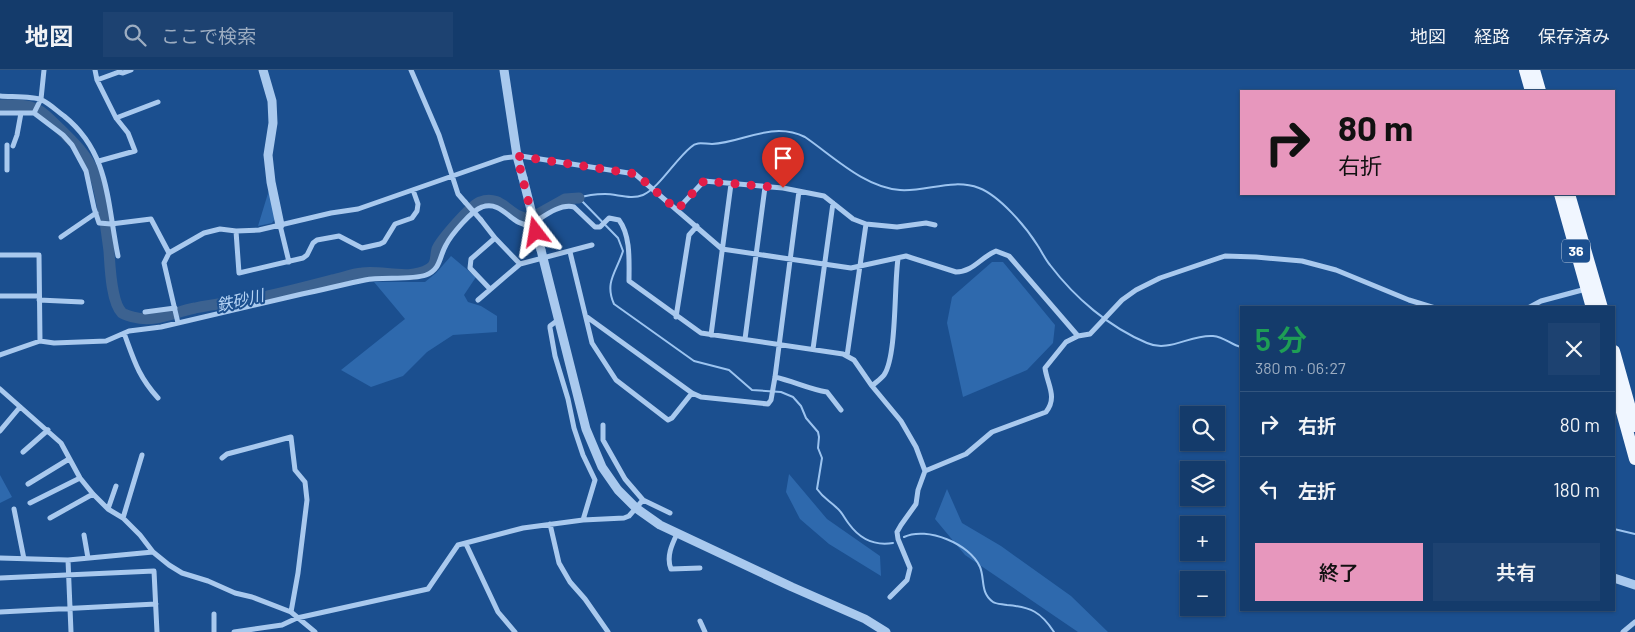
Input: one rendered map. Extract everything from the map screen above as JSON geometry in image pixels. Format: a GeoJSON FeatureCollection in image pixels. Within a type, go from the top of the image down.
{"type":"FeatureCollection","features":[{"type":"Feature","properties":{"kind":"main road"},"geometry":{"type":"LineString","coordinates":[[1525,70],[1531,90]]}},
{"type":"Feature","properties":{"kind":"main road"},"geometry":{"type":"LineString","coordinates":[[1534,70],[1540,90]]}},
{"type":"Feature","properties":{"kind":"main road","name":"36"},"geometry":{"type":"LineString","coordinates":[[1560,195],[1591,287],[1601,306]]}},
{"type":"Feature","properties":{"kind":"main road","name":"36"},"geometry":{"type":"LineString","coordinates":[[1569,195],[1591,287],[1592,306]]}},
{"type":"Feature","properties":{"kind":"main road"},"geometry":{"type":"LineString","coordinates":[[1615,355],[1635,426]]}},
{"type":"Feature","properties":{"kind":"main road"},"geometry":{"type":"LineString","coordinates":[[1615,387],[1635,459]]}},
{"type":"Feature","properties":{"kind":"street"},"geometry":{"type":"LineString","coordinates":[[34,113],[40,99],[44,70]]}},
{"type":"Feature","properties":{"kind":"street"},"geometry":{"type":"LineString","coordinates":[[94,70],[116,118],[128,133],[135,151],[99,161]]}},
{"type":"Feature","properties":{"kind":"street"},"geometry":{"type":"LineString","coordinates":[[97,80],[131,70]]}},
{"type":"Feature","properties":{"kind":"street"},"geometry":{"type":"LineString","coordinates":[[263,70],[272,101],[273,123],[268,155],[271,182],[289,262]]}},
{"type":"Feature","properties":{"kind":"street"},"geometry":{"type":"LineString","coordinates":[[412,70],[439,135],[458,194],[520,264]]}},
{"type":"Feature","properties":{"kind":"street"},"geometry":{"type":"LineString","coordinates":[[504,70],[517,156],[558,320],[586,429],[594,450],[609,479],[636,508],[660,525],[865,619],[886,632]]}},
{"type":"Feature","properties":{"kind":"street"},"geometry":{"type":"LineString","coordinates":[[0,96],[40,99],[67,118],[83,134],[99,161],[109,198],[111,224],[118,256]]}},
{"type":"Feature","properties":{"kind":"street"},"geometry":{"type":"LineString","coordinates":[[116,118],[158,102]]}},
{"type":"Feature","properties":{"kind":"street"},"geometry":{"type":"LineString","coordinates":[[7,170],[10,145],[17,135],[21,112]]}},
{"type":"Feature","properties":{"kind":"street"},"geometry":{"type":"LineString","coordinates":[[0,113],[34,113],[63,135],[72,145],[89,179],[100,223],[111,224],[151,219],[169,253]]}},
{"type":"Feature","properties":{"kind":"street"},"geometry":{"type":"LineString","coordinates":[[178,323],[164,263],[169,253],[204,233],[220,229],[236,231],[260,230],[331,213],[358,209],[504,158],[517,156],[636,174],[722,249],[851,268],[859,268],[906,256],[956,272],[970,270],[988,255],[996,252],[1009,256],[1078,336]]}},
{"type":"Feature","properties":{"kind":"street"},"geometry":{"type":"LineString","coordinates":[[677,210],[704,181],[765,186],[824,196],[853,219],[866,224],[897,227],[926,223],[935,225]]}},
{"type":"Feature","properties":{"kind":"street"},"geometry":{"type":"LineString","coordinates":[[711,335],[731,184]]}},
{"type":"Feature","properties":{"kind":"street"},"geometry":{"type":"LineString","coordinates":[[744,339],[765,186]]}},
{"type":"Feature","properties":{"kind":"street"},"geometry":{"type":"LineString","coordinates":[[236,231],[239,273],[303,258],[307,255],[312,243],[324,239],[339,236],[362,248],[380,244],[384,242],[395,224],[412,218],[417,211],[418,204],[413,190]]}},
{"type":"Feature","properties":{"kind":"street"},"geometry":{"type":"LineString","coordinates":[[587,317],[692,394],[701,397],[766,405],[771,400],[799,191]]}},
{"type":"Feature","properties":{"kind":"street"},"geometry":{"type":"LineString","coordinates":[[813,349],[817,330],[817,314],[832,203]]}},
{"type":"Feature","properties":{"kind":"street"},"geometry":{"type":"LineString","coordinates":[[0,355],[40,341],[54,343],[106,341],[124,333],[178,323],[366,280],[424,276],[434,270],[440,263],[446,245],[471,214],[485,206],[502,209],[517,222],[526,225],[530,225],[559,208],[571,206],[595,227],[612,218],[618,220],[625,231],[630,259],[629,281],[676,317],[701,333],[843,354],[854,360],[872,386],[901,421],[916,447],[925,471],[918,490],[916,504],[897,532],[910,568],[906,580],[890,597]]}},
{"type":"Feature","properties":{"kind":"street"},"geometry":{"type":"LineString","coordinates":[[61,237],[96,213]]}},
{"type":"Feature","properties":{"kind":"street"},"geometry":{"type":"LineString","coordinates":[[847,356],[866,224]]}},
{"type":"Feature","properties":{"kind":"street"},"geometry":{"type":"LineString","coordinates":[[676,317],[689,235],[696,226]]}},
{"type":"Feature","properties":{"kind":"street"},"geometry":{"type":"LineString","coordinates":[[490,289],[470,268],[470,263],[471,259],[495,238]]}},
{"type":"Feature","properties":{"kind":"street"},"geometry":{"type":"LineString","coordinates":[[478,300],[520,264],[542,255],[570,252],[592,245]]}},
{"type":"Feature","properties":{"kind":"street"},"geometry":{"type":"LineString","coordinates":[[570,252],[592,343],[616,380],[666,419],[672,418],[692,394]]}},
{"type":"Feature","properties":{"kind":"street"},"geometry":{"type":"LineString","coordinates":[[0,255],[39,255],[40,341]]}},
{"type":"Feature","properties":{"kind":"street"},"geometry":{"type":"LineString","coordinates":[[925,471],[966,454],[992,432],[1046,412],[1051,406],[1053,396],[1045,368],[1066,342],[1078,336],[1090,334],[1122,300],[1160,278],[1225,256],[1302,261],[1336,270],[1429,306]]}},
{"type":"Feature","properties":{"kind":"street"},"geometry":{"type":"LineString","coordinates":[[872,386],[884,375],[892,347],[898,259]]}},
{"type":"Feature","properties":{"kind":"street"},"geometry":{"type":"LineString","coordinates":[[1532,306],[1541,301],[1591,287]]}},
{"type":"Feature","properties":{"kind":"street"},"geometry":{"type":"LineString","coordinates":[[0,296],[82,302]]}},
{"type":"Feature","properties":{"kind":"street"},"geometry":{"type":"LineString","coordinates":[[145,312],[175,308]]}},
{"type":"Feature","properties":{"kind":"street"},"geometry":{"type":"LineString","coordinates":[[558,320],[550,326],[555,356],[583,455],[595,480],[583,520]]}},
{"type":"Feature","properties":{"kind":"street"},"geometry":{"type":"LineString","coordinates":[[124,333],[137,369],[145,384],[158,398]]}},
{"type":"Feature","properties":{"kind":"street"},"geometry":{"type":"LineString","coordinates":[[774,380],[792,380],[815,390],[827,392],[841,410]]}},
{"type":"Feature","properties":{"kind":"street"},"geometry":{"type":"LineString","coordinates":[[0,389],[61,443],[80,478],[93,494],[108,509],[123,518],[153,552],[182,573],[291,612],[315,632]]}},
{"type":"Feature","properties":{"kind":"street"},"geometry":{"type":"LineString","coordinates":[[0,431],[20,407]]}},
{"type":"Feature","properties":{"kind":"street"},"geometry":{"type":"LineString","coordinates":[[603,426],[604,440],[613,460],[625,479],[643,500],[670,513]]}},
{"type":"Feature","properties":{"kind":"street"},"geometry":{"type":"LineString","coordinates":[[23,452],[48,430]]}},
{"type":"Feature","properties":{"kind":"street"},"geometry":{"type":"LineString","coordinates":[[222,458],[227,454],[292,437],[294,470],[305,482],[307,500],[291,612]]}},
{"type":"Feature","properties":{"kind":"street"},"geometry":{"type":"LineString","coordinates":[[123,518],[142,454]]}},
{"type":"Feature","properties":{"kind":"street"},"geometry":{"type":"LineString","coordinates":[[28,484],[69,459]]}},
{"type":"Feature","properties":{"kind":"street"},"geometry":{"type":"LineString","coordinates":[[30,503],[80,478]]}},
{"type":"Feature","properties":{"kind":"street"},"geometry":{"type":"LineString","coordinates":[[108,509],[116,486]]}},
{"type":"Feature","properties":{"kind":"street"},"geometry":{"type":"LineString","coordinates":[[50,518],[93,494]]}},
{"type":"Feature","properties":{"kind":"street"},"geometry":{"type":"LineString","coordinates":[[234,632],[282,625],[297,618],[428,589],[458,545],[523,528],[583,520],[624,518],[629,516],[643,500]]}},
{"type":"Feature","properties":{"kind":"street"},"geometry":{"type":"LineString","coordinates":[[14,509],[24,559]]}},
{"type":"Feature","properties":{"kind":"street"},"geometry":{"type":"LineString","coordinates":[[550,524],[559,562],[570,582],[585,598],[608,632]]}},
{"type":"Feature","properties":{"kind":"street"},"geometry":{"type":"LineString","coordinates":[[677,534],[670,548],[669,565],[671,569],[700,568]]}},
{"type":"Feature","properties":{"kind":"street"},"geometry":{"type":"LineString","coordinates":[[84,535],[88,558]]}},
{"type":"Feature","properties":{"kind":"street"},"geometry":{"type":"LineString","coordinates":[[466,544],[498,612],[515,632]]}},
{"type":"Feature","properties":{"kind":"street"},"geometry":{"type":"LineString","coordinates":[[0,558],[68,560],[153,552]]}},
{"type":"Feature","properties":{"kind":"street"},"geometry":{"type":"LineString","coordinates":[[68,560],[71,632]]}},
{"type":"Feature","properties":{"kind":"street"},"geometry":{"type":"LineString","coordinates":[[0,578],[154,571],[157,632]]}},
{"type":"Feature","properties":{"kind":"street"},"geometry":{"type":"LineString","coordinates":[[1615,578],[1635,585]]}},
{"type":"Feature","properties":{"kind":"street"},"geometry":{"type":"LineString","coordinates":[[0,612],[70,610],[156,604]]}},
{"type":"Feature","properties":{"kind":"street"},"geometry":{"type":"LineString","coordinates":[[214,614],[214,632]]}},
{"type":"Feature","properties":{"kind":"street"},"geometry":{"type":"LineString","coordinates":[[700,621],[705,632]]}},
{"type":"Feature","properties":{"kind":"street"},"geometry":{"type":"LineString","coordinates":[[1623,632],[1635,622]]}},
{"type":"Feature","properties":{"kind":"shaded area"},"geometry":{"type":"Polygon","coordinates":[[[269,190],[275,219],[272,223],[258,226],[269,190]]]}},
{"type":"Feature","properties":{"kind":"shaded area"},"geometry":{"type":"Polygon","coordinates":[[[451,256],[476,277],[464,295],[468,302],[481,306],[497,316],[497,332],[453,335],[427,352],[403,376],[371,387],[341,370],[405,319],[374,282],[425,282],[451,256]]]}},
{"type":"Feature","properties":{"kind":"shaded area"},"geometry":{"type":"Polygon","coordinates":[[[992,262],[1003,262],[1055,325],[1053,343],[1027,370],[963,397],[947,323],[952,297],[992,262]]]}},
{"type":"Feature","properties":{"kind":"shaded area"},"geometry":{"type":"Polygon","coordinates":[[[789,474],[827,519],[880,556],[881,576],[829,544],[800,519],[786,492],[789,474]]]}},
{"type":"Feature","properties":{"kind":"shaded area"},"geometry":{"type":"Polygon","coordinates":[[[0,475],[12,497],[0,503],[0,475]]]}},
{"type":"Feature","properties":{"kind":"shaded area"},"geometry":{"type":"Polygon","coordinates":[[[947,489],[962,523],[1001,546],[1071,596],[1108,632],[1078,632],[965,555],[935,519],[947,489]]]}},
{"type":"Feature","properties":{"kind":"waterway","name":"鉄砂川"},"geometry":{"type":"LineString","coordinates":[[0,105],[29,106],[41,112],[72,141],[88,161],[97,181],[101,201],[115,301],[122,313],[133,317],[157,318],[204,306],[263,297],[370,272],[405,275],[421,272],[432,267],[437,249],[444,238],[463,216],[480,202],[495,201],[518,216],[531,218],[565,199],[579,198]]}},
{"type":"Feature","properties":{"kind":"waterway"},"geometry":{"type":"LineString","coordinates":[[893,543],[874,542],[858,534],[839,510],[817,489],[822,458],[818,448],[818,432],[806,418],[801,406],[793,397],[781,392],[752,390],[729,370],[694,361],[614,304],[611,296],[611,283],[623,251],[618,238],[579,198],[598,194],[629,197],[643,195],[655,186],[685,153],[696,144],[729,142],[762,133],[792,132],[805,137],[850,170],[887,188],[910,190],[959,184],[969,185],[987,192],[1020,221],[1048,263],[1070,289],[1106,320],[1147,343],[1164,346],[1205,336],[1213,336],[1240,347]]}},
{"type":"Feature","properties":{"kind":"waterway"},"geometry":{"type":"LineString","coordinates":[[1615,529],[1635,534]]}},
{"type":"Feature","properties":{"kind":"waterway"},"geometry":{"type":"LineString","coordinates":[[904,537],[913,534],[924,534],[947,539],[958,544],[975,559],[980,567],[984,590],[993,602],[1029,609],[1040,615],[1054,632]]}},
{"type":"Feature","properties":{"kind":"route"},"geometry":{"type":"LineString","coordinates":[[536,232],[517,156],[636,174],[677,210],[704,181],[783,188]]}}]}
